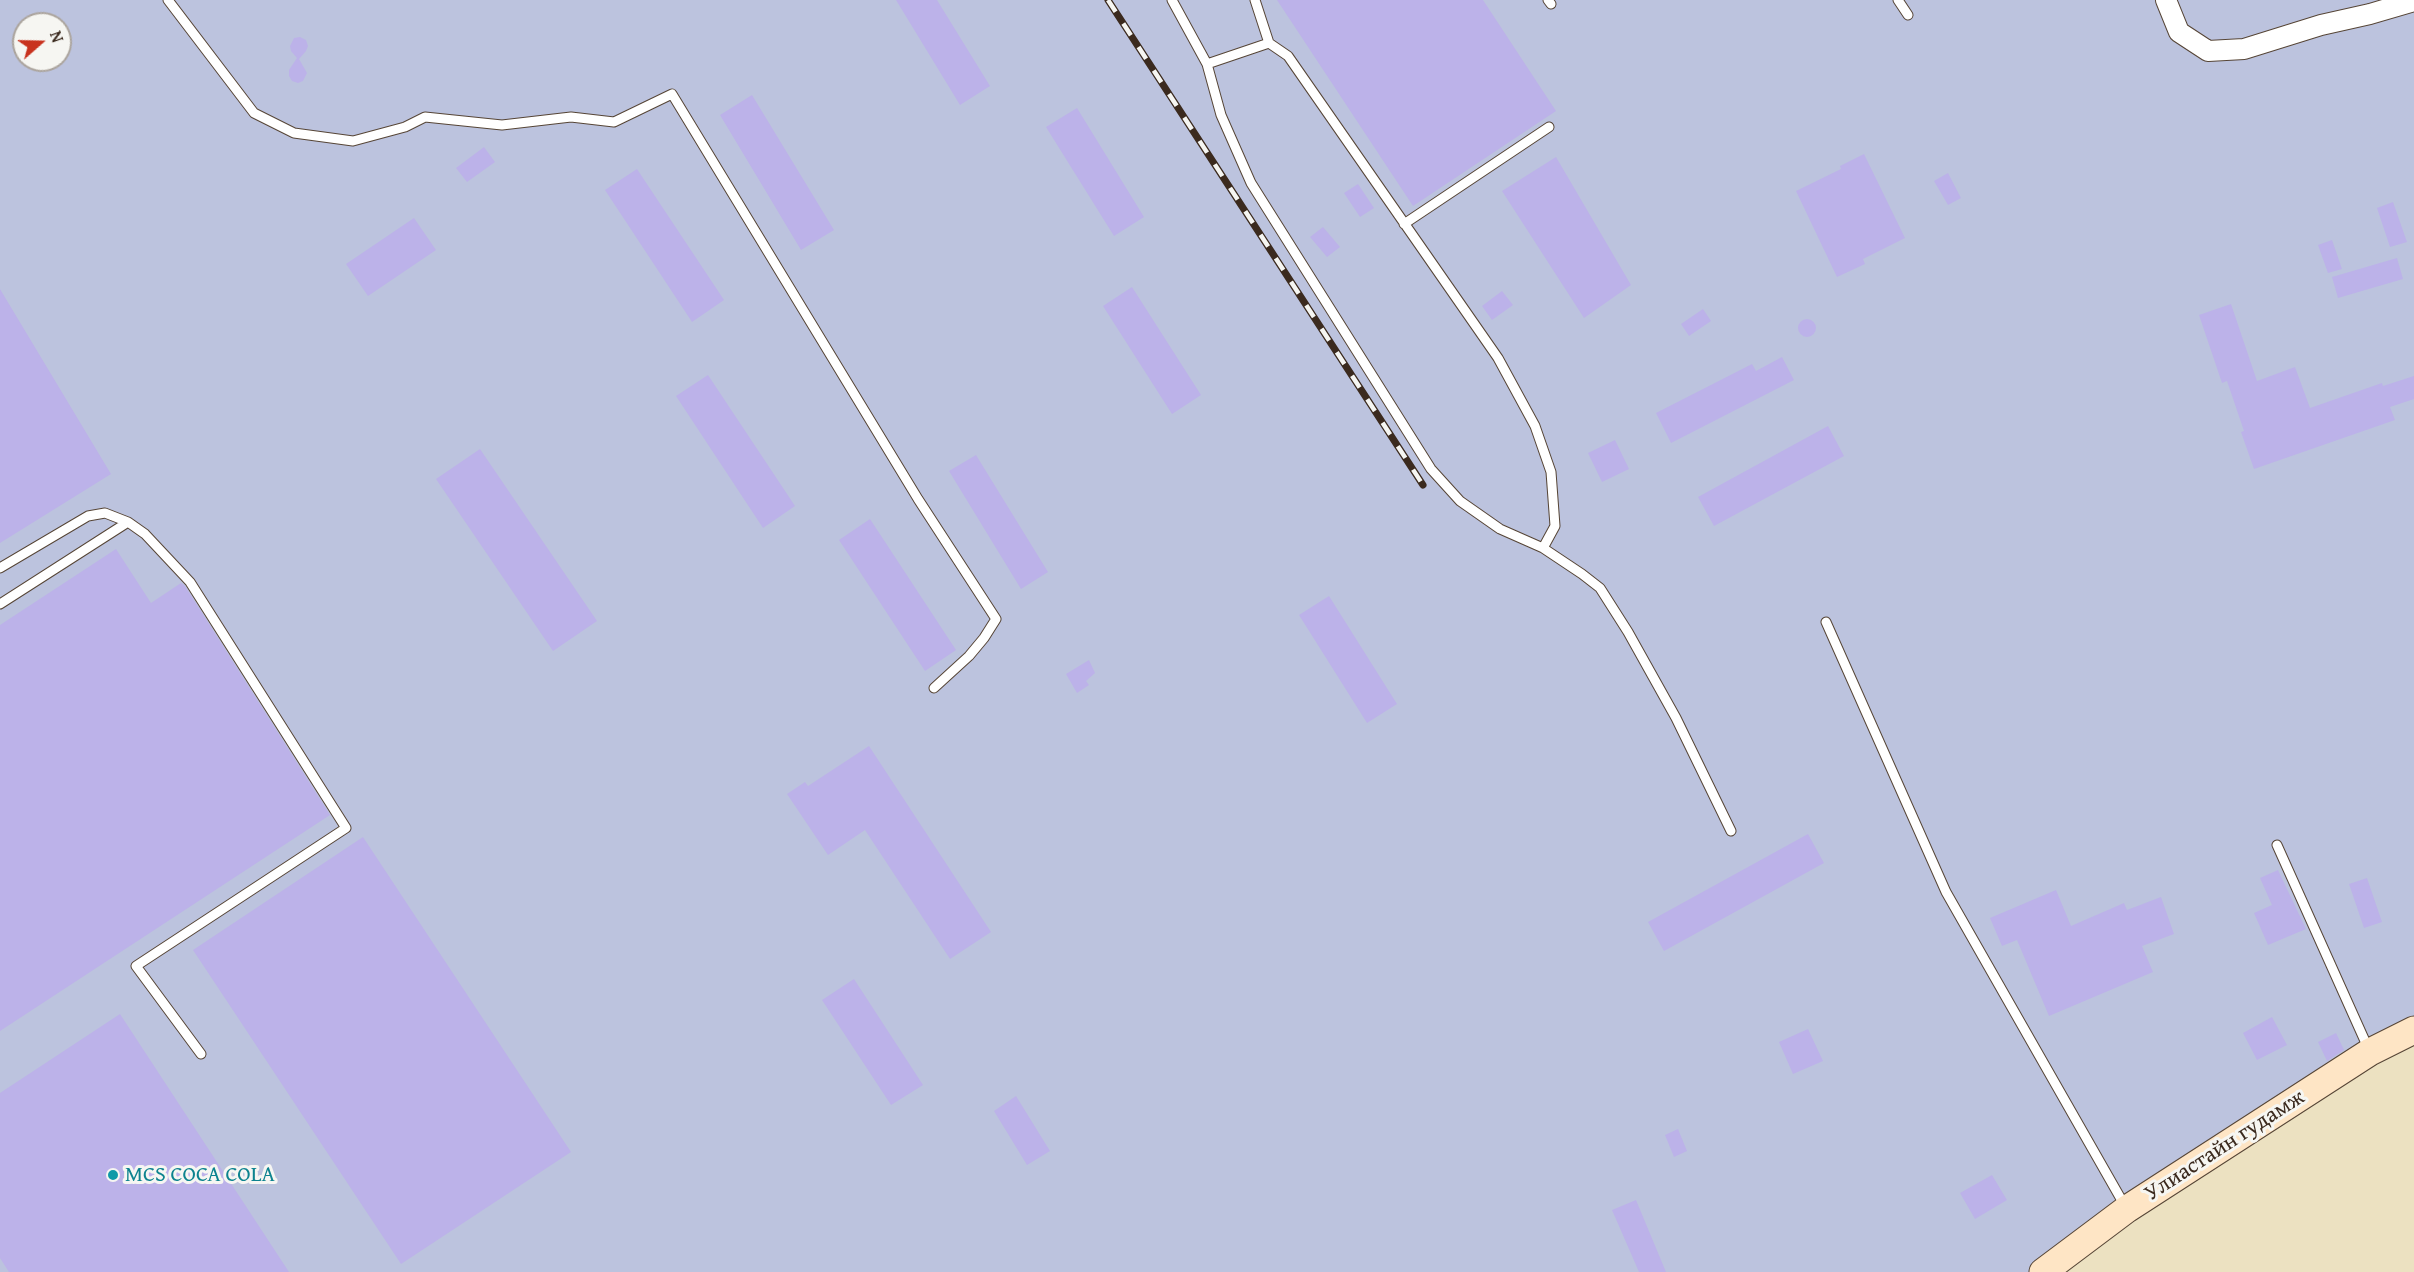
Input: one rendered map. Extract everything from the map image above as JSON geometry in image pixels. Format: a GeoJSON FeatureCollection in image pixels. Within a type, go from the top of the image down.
{"type":"FeatureCollection","features":[{"type":"Feature","properties":{"kind":"main road","name":"Улиастайн гудамж"},"geometry":{"type":"LineString","coordinates":[[2043,1272],[2127,1209],[2370,1053],[2414,1030]]}},
{"type":"Feature","properties":{"kind":"street"},"geometry":{"type":"LineString","coordinates":[[2166,0],[2179,32],[2208,51],[2244,49],[2321,25],[2414,1]]}},
{"type":"Feature","properties":{"kind":"lane"},"geometry":{"type":"LineString","coordinates":[[168,0],[254,113],[294,133],[353,141],[405,127],[425,117],[502,125],[571,117],[614,122],[672,94],[918,499],[996,619],[969,656],[934,688]]}},
{"type":"Feature","properties":{"kind":"lane"},"geometry":{"type":"LineString","coordinates":[[1172,0],[1207,64],[1221,115],[1251,183],[1431,469],[1460,501],[1500,529],[1543,548],[1600,588],[1611,602],[1676,718],[1731,831]]}},
{"type":"Feature","properties":{"kind":"lane"},"geometry":{"type":"LineString","coordinates":[[1255,0],[1269,43],[1288,56],[1498,358],[1535,426],[1551,472],[1555,526],[1543,548]]}},
{"type":"Feature","properties":{"kind":"lane"},"geometry":{"type":"LineString","coordinates":[[1898,0],[1908,15]]}},
{"type":"Feature","properties":{"kind":"lane"},"geometry":{"type":"LineString","coordinates":[[1207,64],[1269,43]]}},
{"type":"Feature","properties":{"kind":"lane"},"geometry":{"type":"LineString","coordinates":[[1404,224],[1549,127]]}},
{"type":"Feature","properties":{"kind":"lane"},"geometry":{"type":"LineString","coordinates":[[0,568],[88,516],[105,513],[128,522],[145,534],[190,582],[346,828],[136,966],[201,1054]]}},
{"type":"Feature","properties":{"kind":"lane"},"geometry":{"type":"LineString","coordinates":[[0,604],[128,522]]}},
{"type":"Feature","properties":{"kind":"lane"},"geometry":{"type":"LineString","coordinates":[[1826,622],[1946,892],[2127,1209]]}},
{"type":"Feature","properties":{"kind":"lane"},"geometry":{"type":"LineString","coordinates":[[2277,845],[2370,1053]]}},
{"type":"Feature","properties":{"kind":"shaded area"},"geometry":{"type":"Polygon","coordinates":[[[0,0],[2414,0],[2414,1024],[2029,1272],[0,1272],[0,0]]]}},
{"type":"Feature","properties":{"kind":"building"},"geometry":{"type":"Polygon","coordinates":[[[896,0],[937,0],[990,86],[960,105],[896,0]]]}},
{"type":"Feature","properties":{"kind":"building"},"geometry":{"type":"Polygon","coordinates":[[[1277,0],[1483,0],[1556,111],[1413,206],[1277,0]]]}},
{"type":"Feature","properties":{"kind":"building"},"geometry":{"type":"Polygon","coordinates":[[[300,37],[306,40],[308,46],[299,59],[307,73],[303,81],[298,83],[292,81],[289,76],[289,70],[297,58],[290,46],[294,38],[300,37]]]}},
{"type":"Feature","properties":{"kind":"building"},"geometry":{"type":"Polygon","coordinates":[[[752,95],[834,230],[801,250],[720,115],[752,95]]]}},
{"type":"Feature","properties":{"kind":"building"},"geometry":{"type":"Polygon","coordinates":[[[1077,108],[1144,217],[1114,236],[1046,127],[1077,108]]]}},
{"type":"Feature","properties":{"kind":"building"},"geometry":{"type":"Polygon","coordinates":[[[484,147],[495,162],[467,182],[456,168],[484,147]]]}},
{"type":"Feature","properties":{"kind":"building"},"geometry":{"type":"Polygon","coordinates":[[[1864,154],[1905,238],[1863,259],[1865,264],[1837,277],[1796,191],[1841,169],[1840,166],[1864,154]]]}},
{"type":"Feature","properties":{"kind":"building"},"geometry":{"type":"Polygon","coordinates":[[[1556,157],[1631,285],[1584,318],[1502,191],[1556,157]]]}},
{"type":"Feature","properties":{"kind":"building"},"geometry":{"type":"Polygon","coordinates":[[[637,169],[724,300],[692,322],[605,190],[637,169]]]}},
{"type":"Feature","properties":{"kind":"building"},"geometry":{"type":"Polygon","coordinates":[[[1948,173],[1961,198],[1948,205],[1934,181],[1948,173]]]}},
{"type":"Feature","properties":{"kind":"building"},"geometry":{"type":"Polygon","coordinates":[[[1358,184],[1374,208],[1360,217],[1344,193],[1358,184]]]}},
{"type":"Feature","properties":{"kind":"building"},"geometry":{"type":"Polygon","coordinates":[[[2393,202],[2407,242],[2390,247],[2377,208],[2393,202]]]}},
{"type":"Feature","properties":{"kind":"building"},"geometry":{"type":"Polygon","coordinates":[[[414,218],[436,250],[368,296],[346,264],[414,218]]]}},
{"type":"Feature","properties":{"kind":"building"},"geometry":{"type":"Polygon","coordinates":[[[1323,227],[1340,247],[1327,257],[1310,237],[1323,227]]]}},
{"type":"Feature","properties":{"kind":"building"},"geometry":{"type":"Polygon","coordinates":[[[2332,240],[2342,269],[2328,273],[2318,245],[2332,240]]]}},
{"type":"Feature","properties":{"kind":"building"},"geometry":{"type":"Polygon","coordinates":[[[2397,258],[2403,279],[2338,298],[2332,277],[2397,258]]]}},
{"type":"Feature","properties":{"kind":"building"},"geometry":{"type":"Polygon","coordinates":[[[1132,287],[1201,395],[1172,414],[1103,306],[1132,287]]]}},
{"type":"Feature","properties":{"kind":"building"},"geometry":{"type":"Polygon","coordinates":[[[0,289],[111,474],[0,543],[0,289]]]}},
{"type":"Feature","properties":{"kind":"building"},"geometry":{"type":"Polygon","coordinates":[[[1502,291],[1513,305],[1492,320],[1482,306],[1502,291]]]}},
{"type":"Feature","properties":{"kind":"building"},"geometry":{"type":"Polygon","coordinates":[[[2231,304],[2257,381],[2295,367],[2310,408],[2382,383],[2383,386],[2414,376],[2414,399],[2390,407],[2395,420],[2254,469],[2227,381],[2222,383],[2199,315],[2231,304]]]}},
{"type":"Feature","properties":{"kind":"building"},"geometry":{"type":"Polygon","coordinates":[[[1703,309],[1711,321],[1689,336],[1681,324],[1703,309]]]}},
{"type":"Feature","properties":{"kind":"building"},"geometry":{"type":"Polygon","coordinates":[[[1807,319],[1813,322],[1816,328],[1813,334],[1807,337],[1801,334],[1798,328],[1801,322],[1807,319]]]}},
{"type":"Feature","properties":{"kind":"building"},"geometry":{"type":"Polygon","coordinates":[[[1782,357],[1794,380],[1671,443],[1656,413],[1752,364],[1756,371],[1782,357]]]}},
{"type":"Feature","properties":{"kind":"building"},"geometry":{"type":"Polygon","coordinates":[[[708,375],[795,506],[763,528],[676,396],[708,375]]]}},
{"type":"Feature","properties":{"kind":"building"},"geometry":{"type":"Polygon","coordinates":[[[1828,426],[1844,456],[1714,526],[1698,497],[1828,426]]]}},
{"type":"Feature","properties":{"kind":"building"},"geometry":{"type":"Polygon","coordinates":[[[1615,440],[1629,469],[1602,482],[1588,453],[1615,440]]]}},
{"type":"Feature","properties":{"kind":"building"},"geometry":{"type":"Polygon","coordinates":[[[480,449],[597,621],[553,651],[436,479],[480,449]]]}},
{"type":"Feature","properties":{"kind":"building"},"geometry":{"type":"Polygon","coordinates":[[[976,455],[1048,572],[1021,589],[949,471],[976,455]]]}},
{"type":"Feature","properties":{"kind":"building"},"geometry":{"type":"Polygon","coordinates":[[[870,519],[956,650],[925,671],[839,540],[870,519]]]}},
{"type":"Feature","properties":{"kind":"building"},"geometry":{"type":"Polygon","coordinates":[[[116,549],[151,603],[181,583],[185,586],[330,815],[0,1031],[0,625],[116,549]]]}},
{"type":"Feature","properties":{"kind":"building"},"geometry":{"type":"Polygon","coordinates":[[[1329,596],[1397,704],[1367,723],[1299,615],[1329,596]]]}},
{"type":"Feature","properties":{"kind":"building"},"geometry":{"type":"Polygon","coordinates":[[[1089,660],[1095,673],[1086,681],[1089,685],[1077,693],[1066,674],[1089,660]]]}},
{"type":"Feature","properties":{"kind":"building"},"geometry":{"type":"Polygon","coordinates":[[[869,746],[991,932],[950,959],[865,830],[828,855],[787,794],[805,782],[808,786],[869,746]]]}},
{"type":"Feature","properties":{"kind":"building"},"geometry":{"type":"Polygon","coordinates":[[[1808,834],[1824,863],[1664,951],[1648,922],[1808,834]]]}},
{"type":"Feature","properties":{"kind":"building"},"geometry":{"type":"Polygon","coordinates":[[[363,837],[571,1152],[401,1264],[193,950],[363,837]]]}},
{"type":"Feature","properties":{"kind":"building"},"geometry":{"type":"Polygon","coordinates":[[[2278,870],[2306,929],[2268,945],[2254,913],[2272,905],[2260,878],[2278,870]]]}},
{"type":"Feature","properties":{"kind":"building"},"geometry":{"type":"Polygon","coordinates":[[[2367,878],[2382,922],[2364,928],[2349,884],[2367,878]]]}},
{"type":"Feature","properties":{"kind":"building"},"geometry":{"type":"Polygon","coordinates":[[[2056,890],[2071,926],[2124,903],[2127,910],[2161,897],[2174,934],[2142,946],[2153,972],[2049,1016],[2017,940],[2002,946],[1990,918],[2056,890]]]}},
{"type":"Feature","properties":{"kind":"building"},"geometry":{"type":"Polygon","coordinates":[[[854,979],[923,1085],[891,1105],[822,1000],[854,979]]]}},
{"type":"Feature","properties":{"kind":"building","name":"MCS COCA COLA"},"geometry":{"type":"Polygon","coordinates":[[[120,1014],[289,1272],[9,1272],[0,1258],[0,1093],[120,1014]]]}},
{"type":"Feature","properties":{"kind":"building"},"geometry":{"type":"Polygon","coordinates":[[[2272,1017],[2287,1045],[2257,1060],[2243,1033],[2272,1017]]]}},
{"type":"Feature","properties":{"kind":"building"},"geometry":{"type":"Polygon","coordinates":[[[1808,1029],[1823,1061],[1793,1074],[1779,1042],[1808,1029]]]}},
{"type":"Feature","properties":{"kind":"building"},"geometry":{"type":"Polygon","coordinates":[[[2336,1033],[2344,1050],[2327,1061],[2318,1042],[2336,1033]]]}},
{"type":"Feature","properties":{"kind":"building"},"geometry":{"type":"Polygon","coordinates":[[[1016,1096],[1050,1151],[1027,1165],[994,1111],[1016,1096]]]}},
{"type":"Feature","properties":{"kind":"building"},"geometry":{"type":"Polygon","coordinates":[[[1678,1129],[1687,1151],[1674,1157],[1665,1135],[1678,1129]]]}},
{"type":"Feature","properties":{"kind":"building"},"geometry":{"type":"Polygon","coordinates":[[[1992,1175],[2007,1200],[1975,1219],[1960,1193],[1992,1175]]]}},
{"type":"Feature","properties":{"kind":"building"},"geometry":{"type":"Polygon","coordinates":[[[1636,1200],[1666,1272],[1639,1272],[1612,1210],[1636,1200]]]}},
{"type":"Feature","properties":{"kind":"railway"},"geometry":{"type":"LineString","coordinates":[[1108,0],[1423,485]]}},
{"type":"Feature","properties":{"kind":"place","name":"MCS COCA COLA"},"geometry":{"type":"Point","coordinates":[113,1175]}}]}
